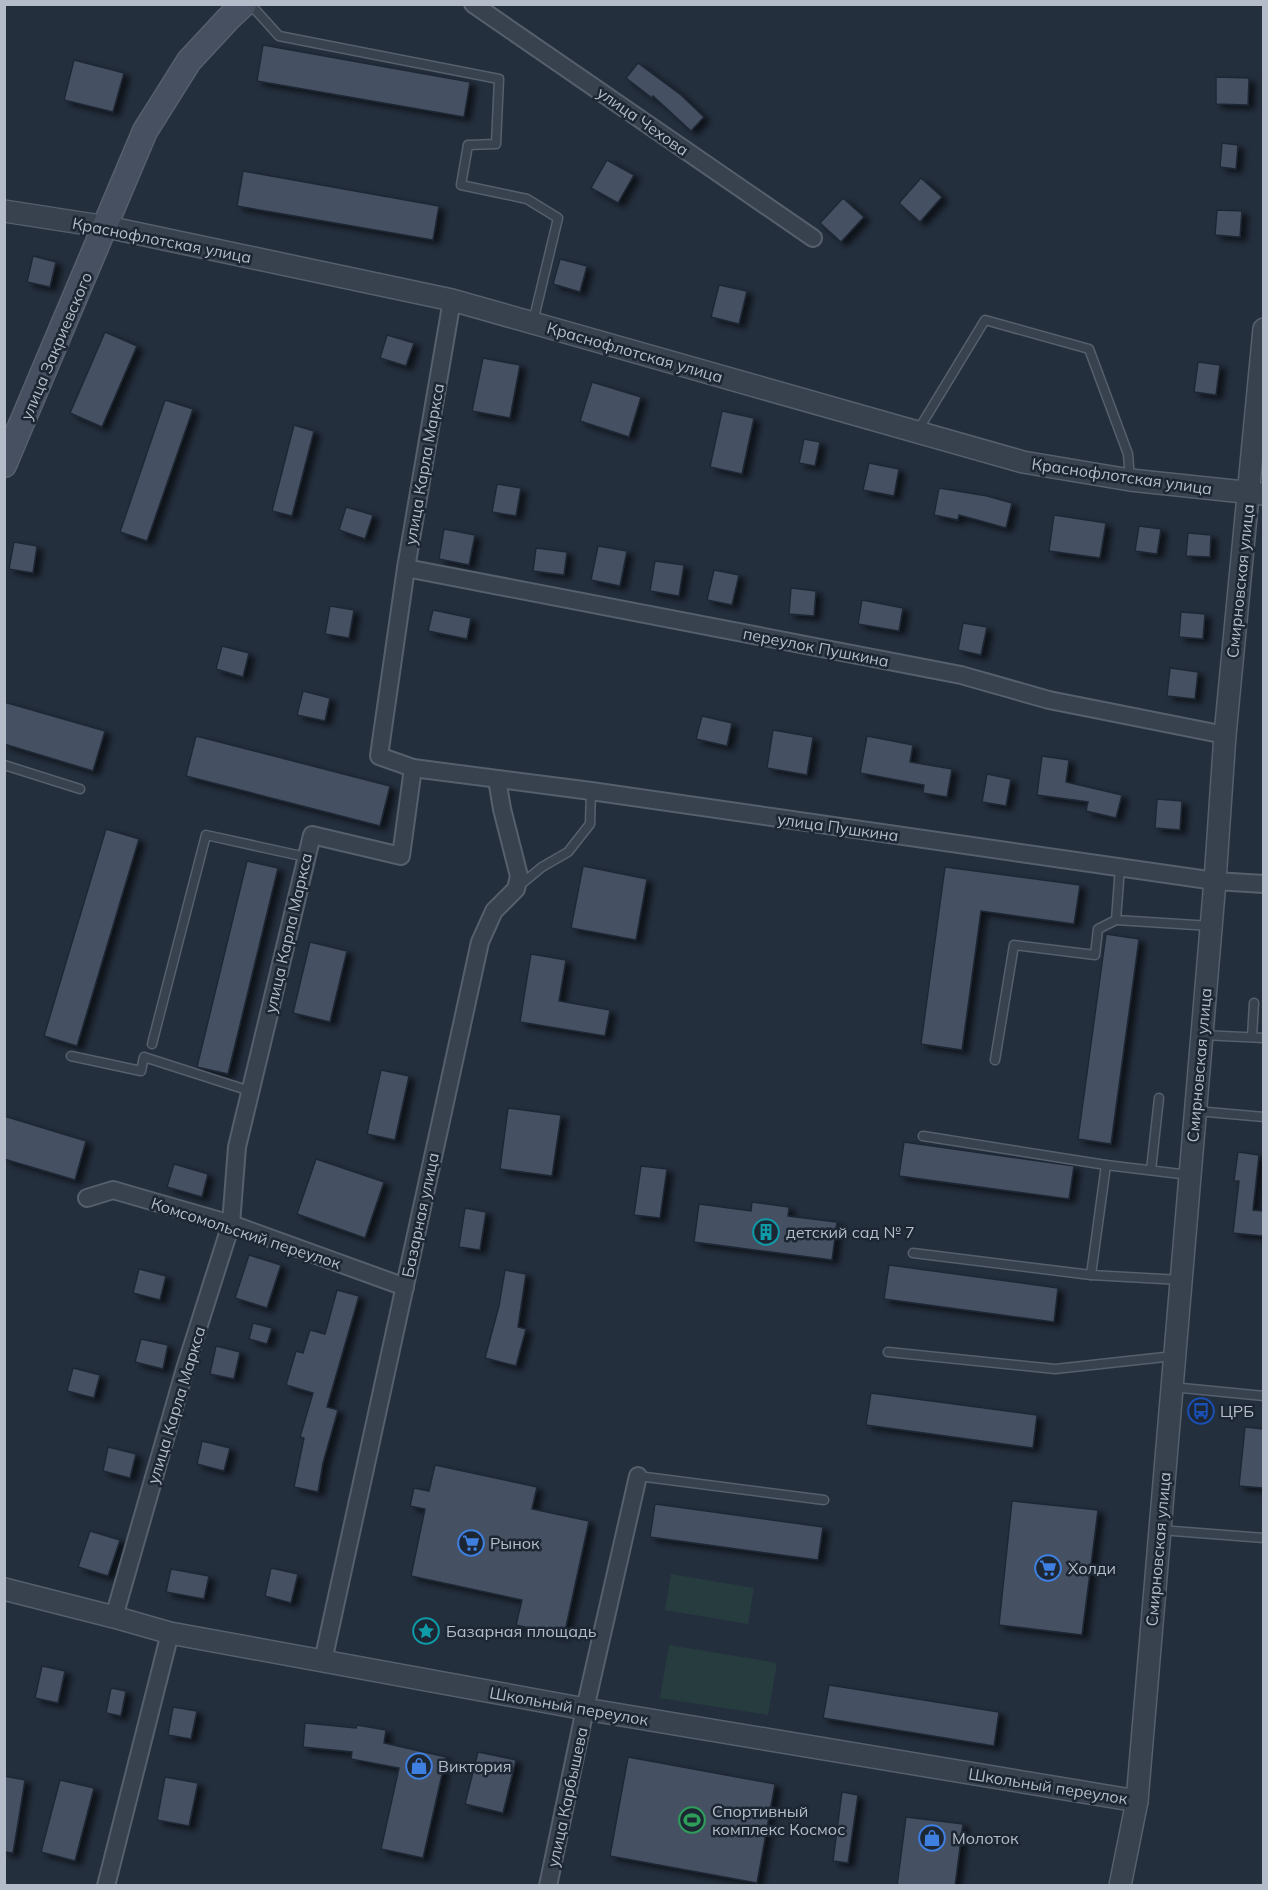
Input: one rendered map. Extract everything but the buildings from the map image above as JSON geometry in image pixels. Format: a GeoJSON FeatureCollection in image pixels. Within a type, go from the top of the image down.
{"type":"FeatureCollection","features":[{"type":"Feature","properties":{"kind":"main road","name":"улица Закриевского"},"geometry":{"type":"LineString","coordinates":[[4,465],[146,131],[189,61],[244,4]]}},
{"type":"Feature","properties":{"kind":"street","name":"улица Чехова"},"geometry":{"type":"LineString","coordinates":[[473,4],[813,238]]}},
{"type":"Feature","properties":{"kind":"street","name":"Краснофлотская улица"},"geometry":{"type":"LineString","coordinates":[[4,211],[106,227],[452,300],[1023,462],[1130,480],[1256,494]]}},
{"type":"Feature","properties":{"kind":"street","name":"улица Карла Маркса"},"geometry":{"type":"LineString","coordinates":[[114,1617],[185,1369],[231,1224],[237,1147],[312,835],[400,856],[413,768],[379,756],[406,568],[452,300]]}},
{"type":"Feature","properties":{"kind":"street","name":"Смирновская улица"},"geometry":{"type":"LineString","coordinates":[[1120,1886],[1137,1801],[1215,881],[1225,735],[1256,494],[1263,329]]}},
{"type":"Feature","properties":{"kind":"street","name":"переулок Пушкина"},"geometry":{"type":"LineString","coordinates":[[406,568],[961,675],[1049,700],[1225,735]]}},
{"type":"Feature","properties":{"kind":"street","name":"улица Пушкина"},"geometry":{"type":"LineString","coordinates":[[413,768],[591,791],[1215,881],[1263,884]]}},
{"type":"Feature","properties":{"kind":"street"},"geometry":{"type":"LineString","coordinates":[[497,779],[519,876],[516,889]]}},
{"type":"Feature","properties":{"kind":"street","name":"Базарная улица"},"geometry":{"type":"LineString","coordinates":[[323,1661],[480,942],[494,912],[516,889]]}},
{"type":"Feature","properties":{"kind":"street","name":"Комсомольский переулок"},"geometry":{"type":"LineString","coordinates":[[87,1198],[113,1190],[231,1224],[405,1287]]}},
{"type":"Feature","properties":{"kind":"street","name":"улица Карбышева"},"geometry":{"type":"LineString","coordinates":[[548,1886],[585,1709],[638,1476]]}},
{"type":"Feature","properties":{"kind":"street","name":"Школьный переулок"},"geometry":{"type":"LineString","coordinates":[[4,1589],[170,1634],[585,1709],[1137,1801]]}},
{"type":"Feature","properties":{"kind":"street"},"geometry":{"type":"LineString","coordinates":[[108,1885],[170,1634]]}},
{"type":"Feature","properties":{"kind":"lane"},"geometry":{"type":"LineString","coordinates":[[249,4],[279,36],[500,79],[496,144],[468,145],[460,184],[527,199],[558,218],[533,323]]}},
{"type":"Feature","properties":{"kind":"lane"},"geometry":{"type":"LineString","coordinates":[[917,432],[985,320],[1089,349],[1128,454],[1130,480]]}},
{"type":"Feature","properties":{"kind":"lane"},"geometry":{"type":"LineString","coordinates":[[4,765],[80,789]]}},
{"type":"Feature","properties":{"kind":"lane"},"geometry":{"type":"LineString","coordinates":[[516,889],[542,867],[568,852],[590,824],[591,791]]}},
{"type":"Feature","properties":{"kind":"lane"},"geometry":{"type":"LineString","coordinates":[[152,1044],[206,835],[306,857]]}},
{"type":"Feature","properties":{"kind":"lane"},"geometry":{"type":"LineString","coordinates":[[1116,920],[1120,867]]}},
{"type":"Feature","properties":{"kind":"lane"},"geometry":{"type":"LineString","coordinates":[[996,1060],[1014,945],[1095,955],[1098,929],[1116,920],[1211,926]]}},
{"type":"Feature","properties":{"kind":"lane"},"geometry":{"type":"LineString","coordinates":[[1252,1037],[1254,1003]]}},
{"type":"Feature","properties":{"kind":"lane"},"geometry":{"type":"LineString","coordinates":[[1202,1035],[1263,1038]]}},
{"type":"Feature","properties":{"kind":"lane"},"geometry":{"type":"LineString","coordinates":[[71,1056],[141,1071],[144,1057],[250,1091]]}},
{"type":"Feature","properties":{"kind":"lane"},"geometry":{"type":"LineString","coordinates":[[1151,1170],[1160,1098]]}},
{"type":"Feature","properties":{"kind":"lane"},"geometry":{"type":"LineString","coordinates":[[1196,1111],[1263,1117]]}},
{"type":"Feature","properties":{"kind":"lane"},"geometry":{"type":"LineString","coordinates":[[923,1136],[1106,1165],[1190,1175]]}},
{"type":"Feature","properties":{"kind":"lane"},"geometry":{"type":"LineString","coordinates":[[1091,1275],[1106,1165]]}},
{"type":"Feature","properties":{"kind":"lane"},"geometry":{"type":"LineString","coordinates":[[914,1253],[1091,1275],[1181,1280]]}},
{"type":"Feature","properties":{"kind":"lane"},"geometry":{"type":"LineString","coordinates":[[888,1352],[1055,1369],[1175,1356]]}},
{"type":"Feature","properties":{"kind":"lane"},"geometry":{"type":"LineString","coordinates":[[1172,1387],[1263,1396]]}},
{"type":"Feature","properties":{"kind":"lane"},"geometry":{"type":"LineString","coordinates":[[638,1476],[824,1500]]}},
{"type":"Feature","properties":{"kind":"lane"},"geometry":{"type":"LineString","coordinates":[[1160,1530],[1263,1538]]}},
{"type":"Feature","properties":{"kind":"green space"},"geometry":{"type":"Polygon","coordinates":[[[671,1574],[754,1588],[748,1624],[665,1610],[671,1574]]]}},
{"type":"Feature","properties":{"kind":"green space"},"geometry":{"type":"Polygon","coordinates":[[[669,1645],[777,1663],[768,1715],[660,1698],[669,1645]]]}},
{"type":"Feature","properties":{"kind":"place","name":"детский сад № 7"},"geometry":{"type":"Point","coordinates":[766,1232]}},
{"type":"Feature","properties":{"kind":"place","name":"ЦРБ"},"geometry":{"type":"Point","coordinates":[1201,1411]}},
{"type":"Feature","properties":{"kind":"place","name":"Рынок"},"geometry":{"type":"Point","coordinates":[471,1543]}},
{"type":"Feature","properties":{"kind":"place","name":"Холди"},"geometry":{"type":"Point","coordinates":[1048,1568]}},
{"type":"Feature","properties":{"kind":"place","name":"Базарная площадь"},"geometry":{"type":"Point","coordinates":[426,1631]}},
{"type":"Feature","properties":{"kind":"place","name":"Виктория"},"geometry":{"type":"Point","coordinates":[419,1766]}},
{"type":"Feature","properties":{"kind":"place","name":"Спортивный комплекс Космос"},"geometry":{"type":"Point","coordinates":[692,1820]}},
{"type":"Feature","properties":{"kind":"place","name":"Молоток"},"geometry":{"type":"Point","coordinates":[932,1838]}}]}
